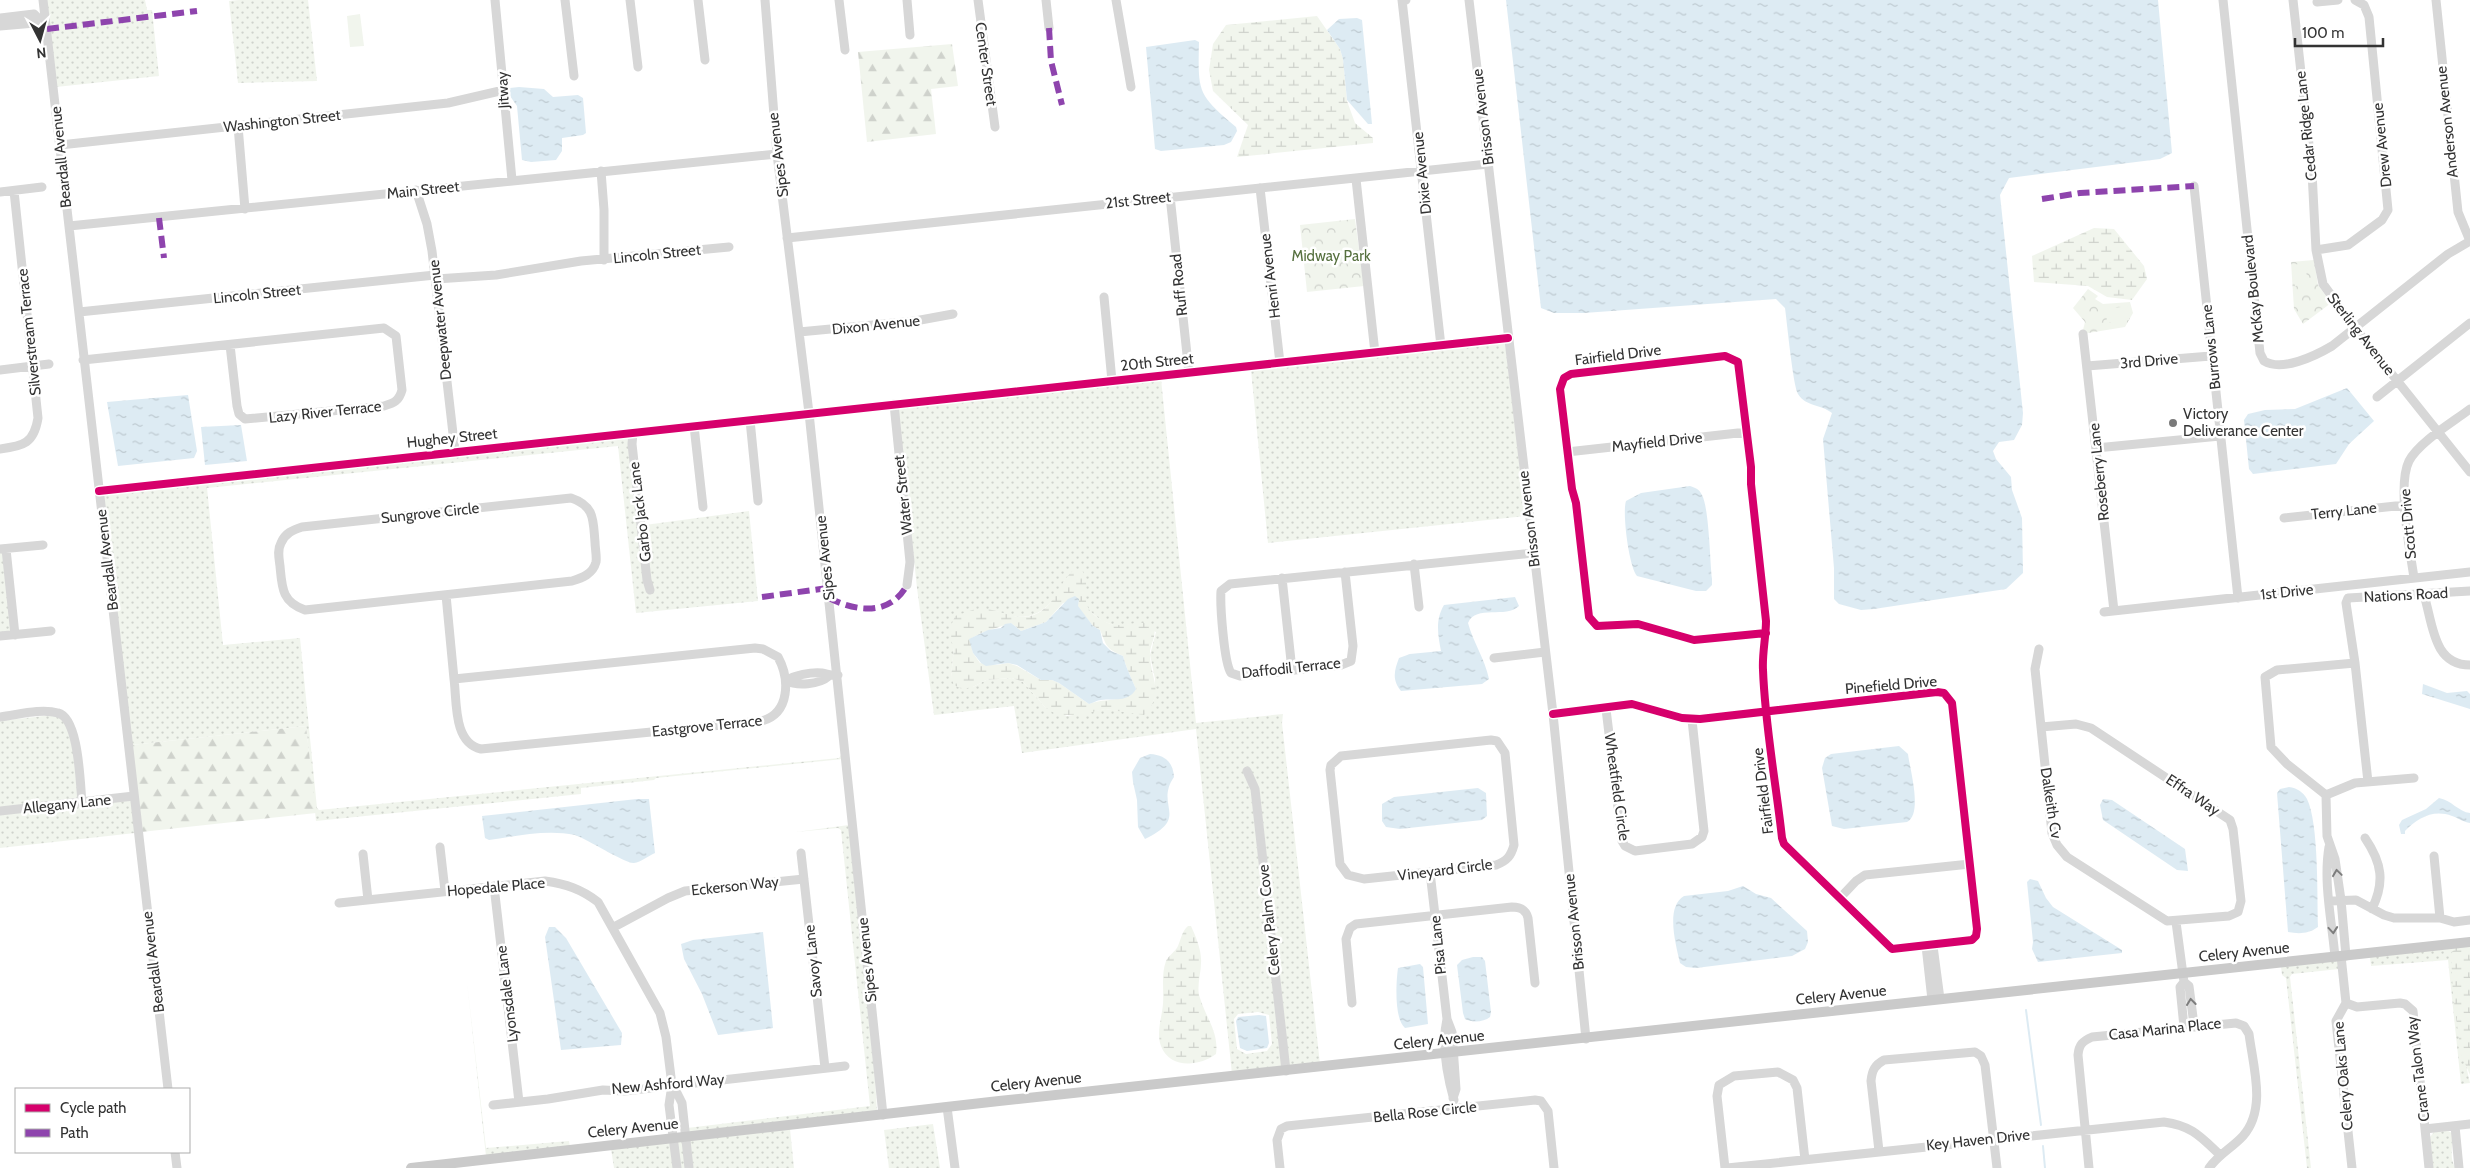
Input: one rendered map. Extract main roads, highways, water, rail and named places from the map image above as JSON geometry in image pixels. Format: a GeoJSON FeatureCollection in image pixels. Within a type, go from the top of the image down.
{"type":"FeatureCollection","features":[{"type":"Feature","properties":{"kind":"main road","name":"Celery Avenue"},"geometry":{"type":"LineString","coordinates":[[411,1168],[883,1116],[947,1107],[1936,1000],[2183,978],[2341,956],[2470,942]]}},
{"type":"Feature","properties":{"kind":"water"},"geometry":{"type":"Polygon","coordinates":[[[1506,0],[2158,0],[2172,153],[2160,159],[2009,178],[2000,195],[2023,413],[2022,425],[2014,440],[1999,442],[1993,451],[1996,459],[2011,477],[2012,490],[2022,518],[2023,573],[2006,589],[1861,610],[1839,604],[1834,599],[1834,568],[1823,439],[1832,413],[1805,401],[1798,394],[1792,367],[1785,308],[1776,299],[1584,313],[1554,313],[1541,308],[1506,0]]]}},
{"type":"Feature","properties":{"kind":"water"},"geometry":{"type":"Polygon","coordinates":[[[1357,18],[1362,20],[1372,124],[1368,124],[1347,100],[1343,59],[1340,49],[1327,30],[1339,19],[1357,18]]]}},
{"type":"Feature","properties":{"kind":"water"},"geometry":{"type":"Polygon","coordinates":[[[1195,40],[1199,42],[1199,72],[1202,91],[1214,107],[1236,127],[1237,131],[1231,142],[1224,145],[1161,151],[1155,149],[1146,47],[1195,40]]]}},
{"type":"Feature","properties":{"kind":"water"},"geometry":{"type":"Polygon","coordinates":[[[510,88],[544,89],[553,97],[578,95],[583,98],[586,133],[562,138],[562,151],[556,160],[531,162],[522,160],[517,106],[510,96],[510,88]]]}},
{"type":"Feature","properties":{"kind":"water"},"geometry":{"type":"Polygon","coordinates":[[[2347,388],[2374,421],[2349,444],[2336,464],[2253,474],[2249,469],[2244,420],[2248,414],[2265,410],[2295,409],[2347,388]]]}},
{"type":"Feature","properties":{"kind":"water"},"geometry":{"type":"Polygon","coordinates":[[[188,395],[197,451],[194,458],[118,466],[107,402],[188,395]]]}},
{"type":"Feature","properties":{"kind":"water"},"geometry":{"type":"Polygon","coordinates":[[[241,425],[247,461],[205,465],[201,427],[241,425]]]}},
{"type":"Feature","properties":{"kind":"water"},"geometry":{"type":"Polygon","coordinates":[[[1690,486],[1701,493],[1706,511],[1712,585],[1706,591],[1696,591],[1637,576],[1631,562],[1627,540],[1626,501],[1641,493],[1690,486]]]}},
{"type":"Feature","properties":{"kind":"water"},"geometry":{"type":"Polygon","coordinates":[[[1075,596],[1079,599],[1078,606],[1093,626],[1100,630],[1103,643],[1111,651],[1123,656],[1136,689],[1129,696],[1120,699],[1100,700],[1089,704],[1059,683],[1052,680],[1041,680],[1017,665],[1008,663],[986,666],[973,653],[969,639],[988,630],[1001,628],[1005,624],[1011,623],[1021,631],[1046,622],[1068,599],[1075,596]]]}},
{"type":"Feature","properties":{"kind":"water"},"geometry":{"type":"Polygon","coordinates":[[[1515,597],[1519,606],[1513,610],[1478,614],[1472,617],[1468,623],[1485,664],[1489,679],[1482,684],[1401,691],[1396,683],[1395,675],[1399,658],[1410,654],[1441,651],[1438,622],[1444,605],[1515,597]]]}},
{"type":"Feature","properties":{"kind":"water"},"geometry":{"type":"Polygon","coordinates":[[[2423,684],[2447,693],[2467,691],[2470,694],[2470,709],[2422,694],[2423,684]]]}},
{"type":"Feature","properties":{"kind":"water"},"geometry":{"type":"Polygon","coordinates":[[[1899,746],[1908,754],[1913,780],[1915,801],[1912,817],[1907,822],[1844,829],[1832,826],[1822,768],[1825,758],[1831,754],[1899,746]]]}},
{"type":"Feature","properties":{"kind":"water"},"geometry":{"type":"Polygon","coordinates":[[[1150,754],[1167,760],[1172,767],[1174,777],[1169,787],[1169,817],[1166,824],[1159,831],[1145,839],[1138,827],[1137,800],[1132,772],[1140,758],[1150,754]]]}},
{"type":"Feature","properties":{"kind":"water"},"geometry":{"type":"Polygon","coordinates":[[[1478,788],[1486,793],[1487,816],[1482,820],[1400,829],[1386,827],[1382,821],[1382,804],[1394,797],[1478,788]]]}},
{"type":"Feature","properties":{"kind":"water"},"geometry":{"type":"Polygon","coordinates":[[[2295,788],[2304,794],[2311,810],[2314,825],[2318,927],[2303,933],[2288,932],[2277,793],[2280,789],[2295,788]]]}},
{"type":"Feature","properties":{"kind":"water"},"geometry":{"type":"Polygon","coordinates":[[[2439,798],[2462,811],[2470,813],[2470,823],[2445,814],[2432,814],[2415,822],[2405,831],[2405,834],[2401,834],[2399,825],[2402,820],[2426,809],[2439,798]]]}},
{"type":"Feature","properties":{"kind":"water"},"geometry":{"type":"Polygon","coordinates":[[[649,799],[655,853],[634,863],[630,863],[575,835],[564,833],[521,835],[489,840],[485,838],[482,816],[649,799]]]}},
{"type":"Feature","properties":{"kind":"water"},"geometry":{"type":"Polygon","coordinates":[[[2103,799],[2112,800],[2185,849],[2188,871],[2177,870],[2103,820],[2100,805],[2103,799]]]}},
{"type":"Feature","properties":{"kind":"water"},"geometry":{"type":"Polygon","coordinates":[[[2030,879],[2038,881],[2046,898],[2053,907],[2122,950],[2122,953],[2038,962],[2032,949],[2033,942],[2027,882],[2030,879]]]}},
{"type":"Feature","properties":{"kind":"water"},"geometry":{"type":"Polygon","coordinates":[[[1743,886],[1756,894],[1771,898],[1807,931],[1808,942],[1805,949],[1792,956],[1696,968],[1686,967],[1680,963],[1673,927],[1673,917],[1678,901],[1684,896],[1728,891],[1743,886]]]}},
{"type":"Feature","properties":{"kind":"water"},"geometry":{"type":"Polygon","coordinates":[[[549,927],[555,927],[566,938],[622,1033],[621,1045],[561,1050],[545,937],[549,927]]]}},
{"type":"Feature","properties":{"kind":"water"},"geometry":{"type":"Polygon","coordinates":[[[763,932],[773,1028],[718,1035],[702,994],[684,959],[681,944],[693,940],[763,932]]]}},
{"type":"Feature","properties":{"kind":"water"},"geometry":{"type":"Polygon","coordinates":[[[1482,957],[1485,961],[1491,1012],[1490,1017],[1478,1021],[1465,1019],[1457,965],[1462,960],[1482,957]]]}},
{"type":"Feature","properties":{"kind":"water"},"geometry":{"type":"Polygon","coordinates":[[[1420,964],[1423,967],[1428,1024],[1405,1028],[1401,1023],[1397,1009],[1398,968],[1420,964]]]}},
{"type":"Feature","properties":{"kind":"water"},"geometry":{"type":"Polygon","coordinates":[[[1266,1016],[1269,1043],[1267,1048],[1247,1051],[1240,1048],[1236,1021],[1238,1017],[1266,1016]]]}},
{"type":"Feature","properties":{"kind":"waterway"},"geometry":{"type":"LineString","coordinates":[[2026,1010],[2041,1125]]}},
{"type":"Feature","properties":{"kind":"waterway"},"geometry":{"type":"LineString","coordinates":[[2043,1146],[2045,1168]]}},
{"type":"Feature","properties":{"kind":"place","name":"Victory Deliverance Center"},"geometry":{"type":"Point","coordinates":[2173,423]}},
{"type":"Feature","properties":{"kind":"park label","name":"Midway Park"},"geometry":{"type":"Point","coordinates":[1331,256]}}]}
